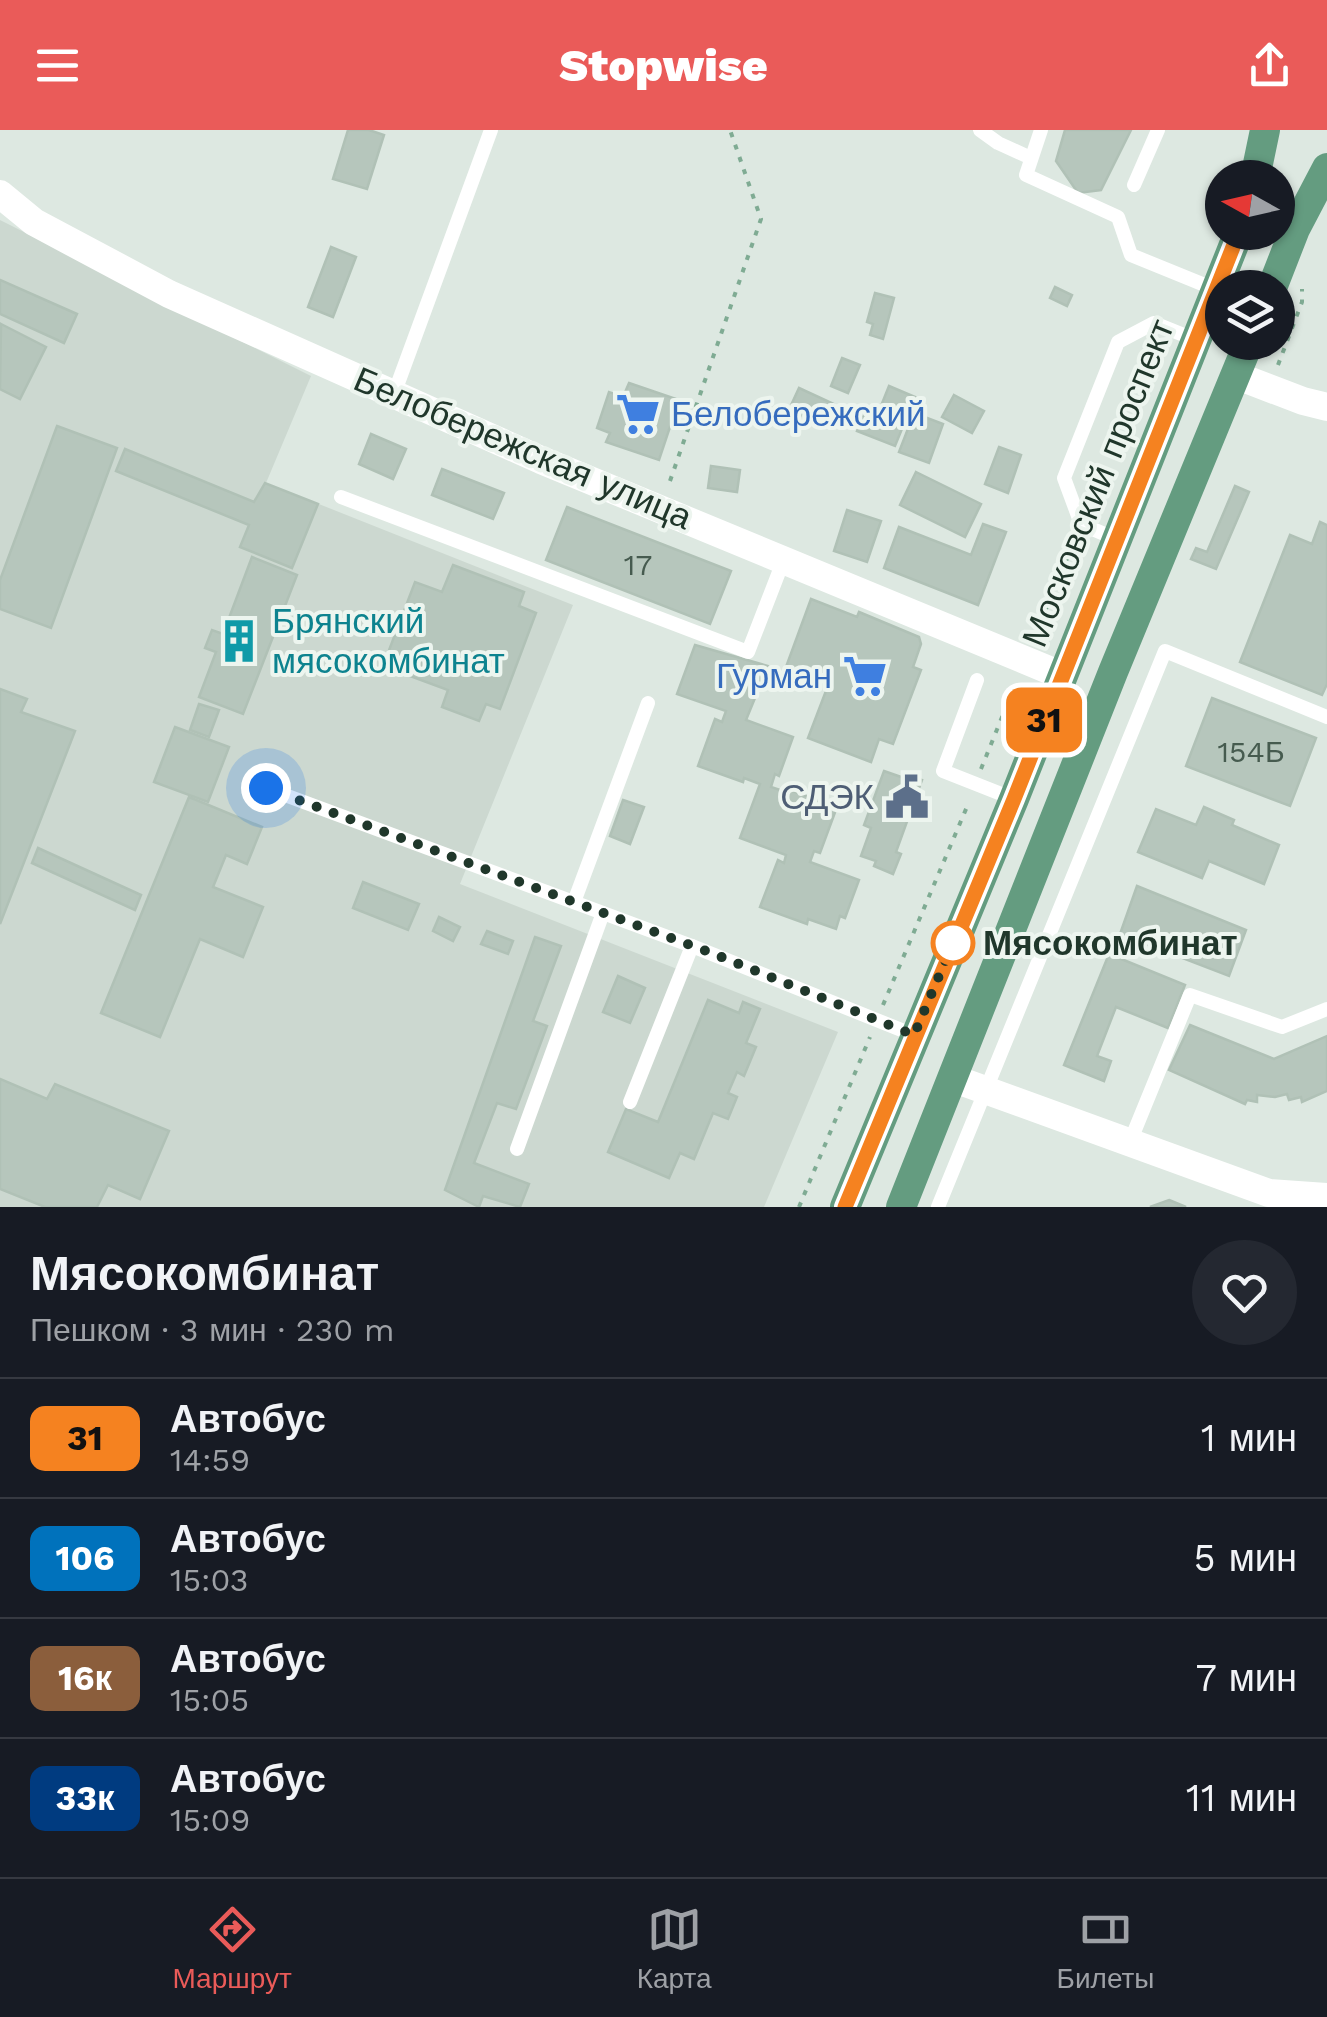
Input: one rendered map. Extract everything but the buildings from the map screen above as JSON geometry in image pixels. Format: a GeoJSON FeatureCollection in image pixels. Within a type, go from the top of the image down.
{"type":"FeatureCollection","features":[{"type":"Feature","properties":{"kind":"main road"},"geometry":{"type":"LineString","coordinates":[[1259,160],[1265,130]]}},
{"type":"Feature","properties":{"kind":"main road"},"geometry":{"type":"LineString","coordinates":[[1290,270],[1296,229],[1327,168]]}},
{"type":"Feature","properties":{"kind":"main road","name":"Московский проспект"},"geometry":{"type":"LineString","coordinates":[[845,1207],[1205,321]]}},
{"type":"Feature","properties":{"kind":"main road"},"geometry":{"type":"LineString","coordinates":[[900,1207],[1112,672],[1241,360]]}},
{"type":"Feature","properties":{"kind":"street","name":"Белобережская улица"},"geometry":{"type":"LineString","coordinates":[[0,194],[34,222],[169,294],[541,460],[1061,675]]}},
{"type":"Feature","properties":{"kind":"street"},"geometry":{"type":"LineString","coordinates":[[1235,375],[1327,406]]}},
{"type":"Feature","properties":{"kind":"street"},"geometry":{"type":"LineString","coordinates":[[952,1078],[1130,1142],[1266,1200],[1327,1197]]}},
{"type":"Feature","properties":{"kind":"lane"},"geometry":{"type":"LineString","coordinates":[[394,394],[491,130]]}},
{"type":"Feature","properties":{"kind":"lane"},"geometry":{"type":"LineString","coordinates":[[980,130],[998,144],[1031,158]]}},
{"type":"Feature","properties":{"kind":"lane"},"geometry":{"type":"LineString","coordinates":[[1041,130],[1026,172],[1030,178],[1118,217],[1131,255],[1205,285]]}},
{"type":"Feature","properties":{"kind":"lane"},"geometry":{"type":"LineString","coordinates":[[1134,185],[1158,130]]}},
{"type":"Feature","properties":{"kind":"lane"},"geometry":{"type":"LineString","coordinates":[[1116,539],[1081,524],[1064,478],[1118,342],[1154,322],[1197,340]]}},
{"type":"Feature","properties":{"kind":"lane"},"geometry":{"type":"LineString","coordinates":[[341,497],[748,652],[784,558]]}},
{"type":"Feature","properties":{"kind":"lane"},"geometry":{"type":"LineString","coordinates":[[938,1207],[1165,652],[1327,717]]}},
{"type":"Feature","properties":{"kind":"lane"},"geometry":{"type":"LineString","coordinates":[[977,680],[943,771],[1014,799]]}},
{"type":"Feature","properties":{"kind":"lane"},"geometry":{"type":"LineString","coordinates":[[574,902],[648,703]]}},
{"type":"Feature","properties":{"kind":"lane"},"geometry":{"type":"LineString","coordinates":[[266,788],[692,946],[914,1035]]}},
{"type":"Feature","properties":{"kind":"lane"},"geometry":{"type":"LineString","coordinates":[[517,1149],[604,913]]}},
{"type":"Feature","properties":{"kind":"lane"},"geometry":{"type":"LineString","coordinates":[[630,1102],[692,946]]}},
{"type":"Feature","properties":{"kind":"lane"},"geometry":{"type":"LineString","coordinates":[[1130,1142],[1190,994],[1282,1028],[1327,1009]]}},
{"type":"Feature","properties":{"kind":"path"},"geometry":{"type":"LineString","coordinates":[[670,481],[762,219],[730,130]]}},
{"type":"Feature","properties":{"kind":"path"},"geometry":{"type":"LineString","coordinates":[[1295,295],[1302,302],[1295,320]]}},
{"type":"Feature","properties":{"kind":"path"},"geometry":{"type":"LineString","coordinates":[[1269,389],[1280,360]]}},
{"type":"Feature","properties":{"kind":"path"},"geometry":{"type":"LineString","coordinates":[[799,1207],[1081,524]]}},
{"type":"Feature","properties":{"kind":"shaded area"},"geometry":{"type":"Polygon","coordinates":[[[0,220],[311,376],[266,483],[573,605],[460,884],[838,1032],[764,1207],[0,1207],[0,220]]]}},
{"type":"Feature","properties":{"kind":"bus line","name":"31"},"geometry":{"type":"LineString","coordinates":[[845,1207],[1014,799],[1077,632],[1233,250]]}},
{"type":"Feature","properties":{"kind":"place","name":"Белобережский"},"geometry":{"type":"Point","coordinates":[638,414]}},
{"type":"Feature","properties":{"kind":"place","name":"Брянский мясокомбинат"},"geometry":{"type":"Point","coordinates":[239,641]}},
{"type":"Feature","properties":{"kind":"place","name":"Гурман"},"geometry":{"type":"Point","coordinates":[865,676]}},
{"type":"Feature","properties":{"kind":"place","name":"СДЭК"},"geometry":{"type":"Point","coordinates":[907,797]}},
{"type":"Feature","properties":{"kind":"place","name":"Мясокомбинат"},"geometry":{"type":"Point","coordinates":[953,943]}},
{"type":"Feature","properties":{"kind":"route"},"geometry":{"type":"LineString","coordinates":[[266,788],[709,952],[914,1035],[953,943]]}}]}
